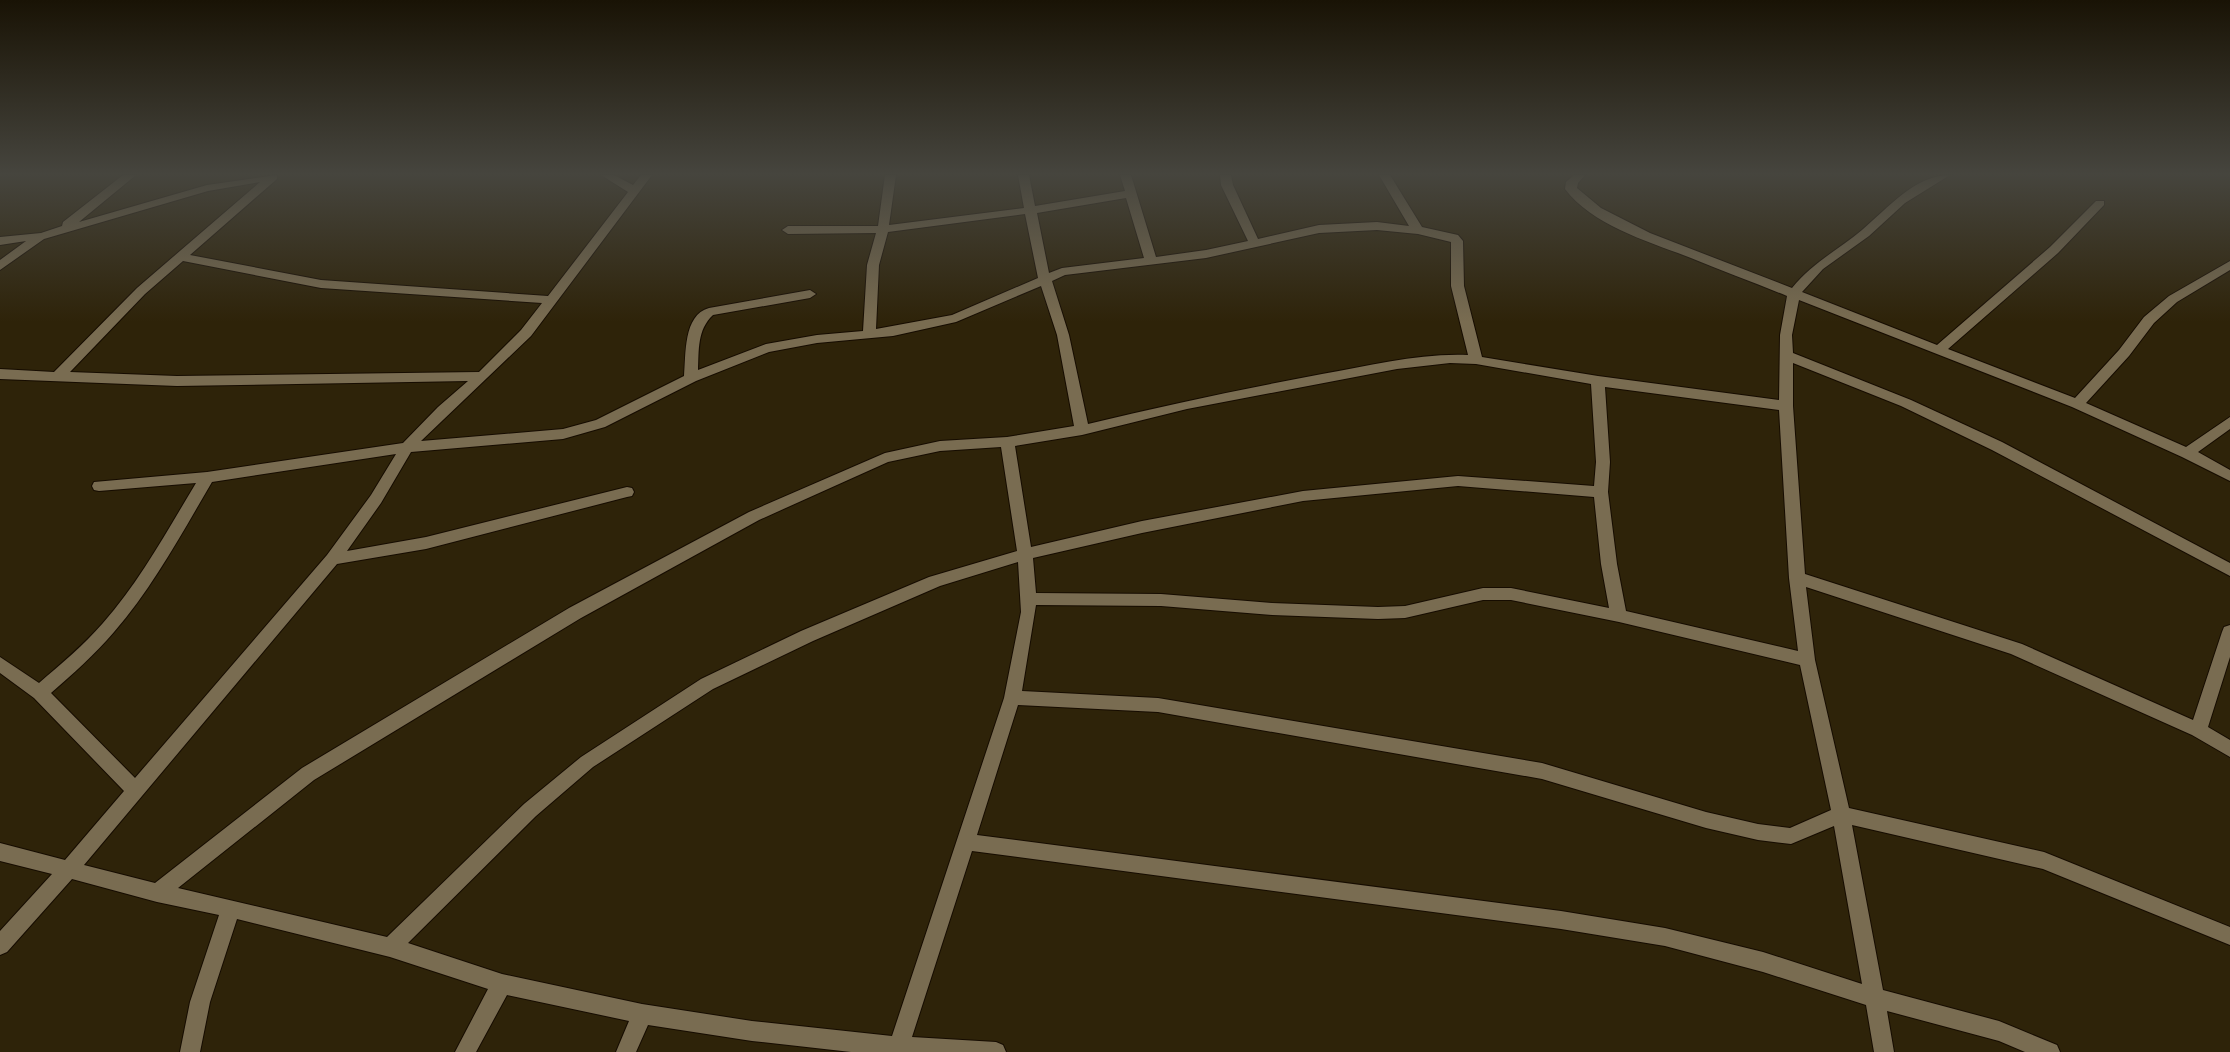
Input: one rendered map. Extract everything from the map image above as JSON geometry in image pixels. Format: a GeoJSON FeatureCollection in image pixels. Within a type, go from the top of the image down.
{"type":"FeatureCollection","features":[{"type":"Feature","properties":{"kind":"street"},"geometry":{"type":"LineString","coordinates":[[60,230],[68,224]]}},
{"type":"Feature","properties":{"kind":"street"},"geometry":{"type":"LineString","coordinates":[[0,241],[42,236],[81,224]]}},
{"type":"Feature","properties":{"kind":"street"},"geometry":{"type":"LineString","coordinates":[[58,375],[141,291],[219,224]]}},
{"type":"Feature","properties":{"kind":"street"},"geometry":{"type":"LineString","coordinates":[[0,945],[136,791],[332,559],[376,499],[407,447],[443,410],[484,376],[526,333],[609,224]]}},
{"type":"Feature","properties":{"kind":"street"},"geometry":{"type":"LineString","coordinates":[[869,334],[873,266],[884,224]]}},
{"type":"Feature","properties":{"kind":"street"},"geometry":{"type":"LineString","coordinates":[[788,230],[883,229],[921,224]]}},
{"type":"Feature","properties":{"kind":"street"},"geometry":{"type":"LineString","coordinates":[[1034,224],[1044,278],[1063,335],[1082,430]]}},
{"type":"Feature","properties":{"kind":"street"},"geometry":{"type":"LineString","coordinates":[[1139,224],[1150,260]]}},
{"type":"Feature","properties":{"kind":"street"},"geometry":{"type":"LineString","coordinates":[[1246,224],[1256,244]]}},
{"type":"Feature","properties":{"kind":"street"},"geometry":{"type":"LineString","coordinates":[[1414,224],[1418,230]]}},
{"type":"Feature","properties":{"kind":"street"},"geometry":{"type":"LineString","coordinates":[[1622,224],[1646,236],[2077,404],[2187,454],[2230,476]]}},
{"type":"Feature","properties":{"kind":"street"},"geometry":{"type":"LineString","coordinates":[[1875,224],[1819,266],[1794,294],[1787,326],[1786,406],[1797,578],[1807,660],[1840,814],[1884,1052]]}},
{"type":"Feature","properties":{"kind":"street"},"geometry":{"type":"LineString","coordinates":[[1938,351],[2054,250],[2079,224]]}},
{"type":"Feature","properties":{"kind":"street"},"geometry":{"type":"LineString","coordinates":[[100,486],[207,477],[407,447],[563,434],[600,424],[691,378],[766,348],[817,339],[894,332],[956,318],[1015,293],[1044,278],[1062,272],[1206,254],[1319,229],[1378,226],[1418,230],[1448,236],[1457,241],[1454,270],[1460,304],[1476,360]]}},
{"type":"Feature","properties":{"kind":"street"},"geometry":{"type":"LineString","coordinates":[[0,266],[42,236]]}},
{"type":"Feature","properties":{"kind":"street"},"geometry":{"type":"LineString","coordinates":[[179,257],[322,284],[552,300]]}},
{"type":"Feature","properties":{"kind":"street"},"geometry":{"type":"LineString","coordinates":[[2077,404],[2173,299],[2230,265]]}},
{"type":"Feature","properties":{"kind":"street"},"geometry":{"type":"LineString","coordinates":[[691,378],[694,332],[699,319],[709,312],[810,294]]}},
{"type":"Feature","properties":{"kind":"street"},"geometry":{"type":"LineString","coordinates":[[1786,354],[1906,403],[1996,446],[2230,570]]}},
{"type":"Feature","properties":{"kind":"street"},"geometry":{"type":"LineString","coordinates":[[157,893],[308,774],[575,613],[745,520],[885,458],[940,446],[1007,442],[1082,430],[1187,404],[1396,365],[1450,359],[1476,360],[1598,381],[1786,406]]}},
{"type":"Feature","properties":{"kind":"street"},"geometry":{"type":"LineString","coordinates":[[0,374],[177,381],[400,379],[484,376]]}},
{"type":"Feature","properties":{"kind":"street"},"geometry":{"type":"LineString","coordinates":[[1598,381],[1603,462],[1601,492],[1609,564],[1619,616]]}},
{"type":"Feature","properties":{"kind":"street"},"geometry":{"type":"LineString","coordinates":[[2187,454],[2230,422]]}},
{"type":"Feature","properties":{"kind":"street"},"geometry":{"type":"LineString","coordinates":[[899,1047],[1012,698],[1028,612],[1025,554],[1007,442]]}},
{"type":"Feature","properties":{"kind":"street"},"geometry":{"type":"LineString","coordinates":[[40,693],[92,647],[111,626],[148,575],[207,477]]}},
{"type":"Feature","properties":{"kind":"street"},"geometry":{"type":"LineString","coordinates":[[390,947],[530,810],[587,762],[706,684],[807,636],[935,581],[1025,554],[1142,527],[1303,496],[1458,481],[1601,492]]}},
{"type":"Feature","properties":{"kind":"street"},"geometry":{"type":"LineString","coordinates":[[332,559],[426,543],[627,492]]}},
{"type":"Feature","properties":{"kind":"street"},"geometry":{"type":"LineString","coordinates":[[1797,578],[2016,649],[2198,730],[2230,749]]}},
{"type":"Feature","properties":{"kind":"street"},"geometry":{"type":"LineString","coordinates":[[1028,600],[1161,600],[1272,609],[1378,613],[1405,612],[1483,594],[1511,594],[1619,616],[1807,660]]}},
{"type":"Feature","properties":{"kind":"street"},"geometry":{"type":"LineString","coordinates":[[2198,730],[2230,632]]}},
{"type":"Feature","properties":{"kind":"street"},"geometry":{"type":"LineString","coordinates":[[0,664],[40,693],[136,791]]}},
{"type":"Feature","properties":{"kind":"street"},"geometry":{"type":"LineString","coordinates":[[1012,698],[1158,705],[1542,771],[1706,820],[1758,832],[1791,836],[1840,814],[2044,861],[2230,936]]}},
{"type":"Feature","properties":{"kind":"street"},"geometry":{"type":"LineString","coordinates":[[964,842],[1551,918],[1665,936],[1763,962],[1874,998],[1999,1031],[2050,1052]]}},
{"type":"Feature","properties":{"kind":"street"},"geometry":{"type":"LineString","coordinates":[[0,852],[157,893],[231,908],[390,947],[502,984],[642,1014],[752,1031],[899,1047],[996,1052]]}},
{"type":"Feature","properties":{"kind":"street"},"geometry":{"type":"LineString","coordinates":[[190,1052],[200,1002],[231,908]]}},
{"type":"Feature","properties":{"kind":"street"},"geometry":{"type":"LineString","coordinates":[[465,1052],[502,984]]}},
{"type":"Feature","properties":{"kind":"street"},"geometry":{"type":"LineString","coordinates":[[626,1052],[642,1014]]}}]}
